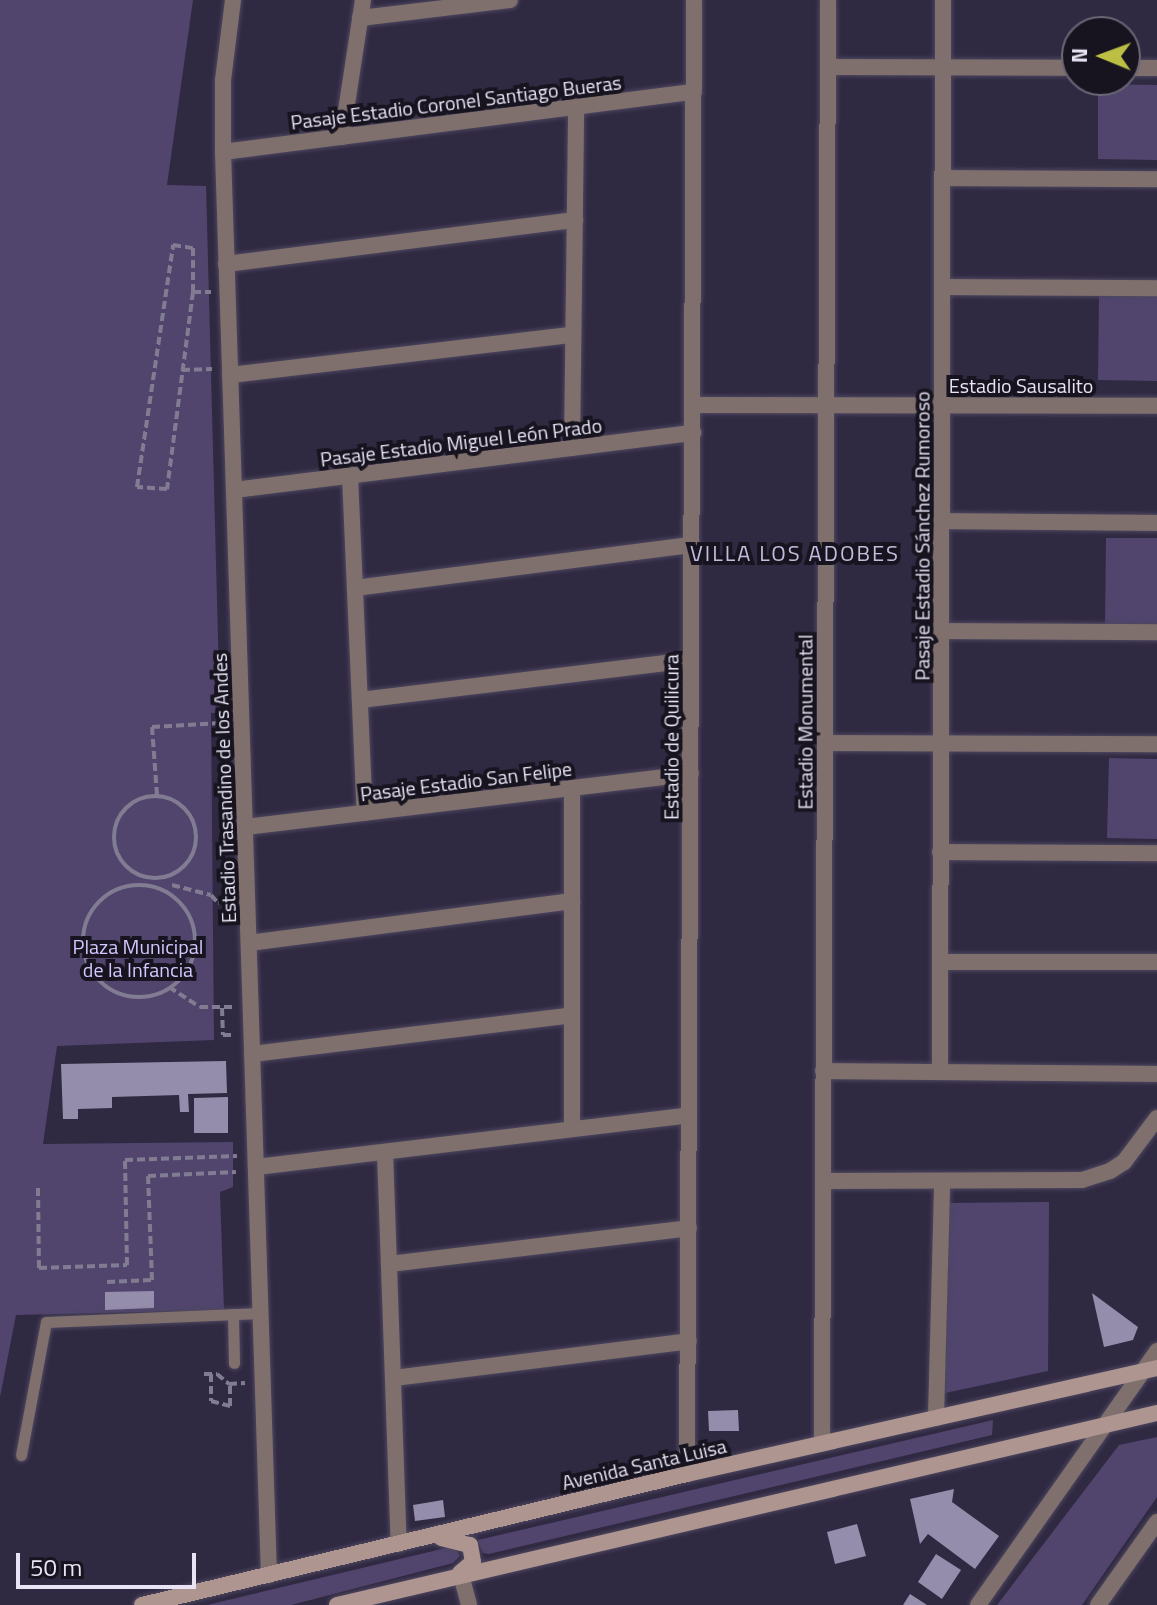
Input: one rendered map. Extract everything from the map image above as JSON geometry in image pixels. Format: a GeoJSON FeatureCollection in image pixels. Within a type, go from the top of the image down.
{"type":"FeatureCollection","features":[{"type":"Feature","properties":{"kind":"main road","name":"Avenida Santa Luisa"},"geometry":{"type":"LineString","coordinates":[[142,1605],[189,1600],[269,1575],[687,1474],[1150,1370]]}},
{"type":"Feature","properties":{"kind":"main road"},"geometry":{"type":"LineString","coordinates":[[337,1605],[1157,1413]]}},
{"type":"Feature","properties":{"kind":"main road"},"geometry":{"type":"LineString","coordinates":[[433,1536],[467,1544],[473,1551],[472,1566],[453,1578]]}},
{"type":"Feature","properties":{"kind":"street","name":"Estadio Trasandino de los Andes"},"geometry":{"type":"LineString","coordinates":[[233,0],[223,80],[223,152],[269,1575]]}},
{"type":"Feature","properties":{"kind":"street"},"geometry":{"type":"LineString","coordinates":[[342,137],[363,0]]}},
{"type":"Feature","properties":{"kind":"street"},"geometry":{"type":"LineString","coordinates":[[360,18],[510,0]]}},
{"type":"Feature","properties":{"kind":"street","name":"Estadio de Quilicura"},"geometry":{"type":"LineString","coordinates":[[687,1474],[694,0]]}},
{"type":"Feature","properties":{"kind":"street","name":"Estadio Monumental"},"geometry":{"type":"LineString","coordinates":[[822,1443],[828,0]]}},
{"type":"Feature","properties":{"kind":"street","name":"Pasaje Estadio Sánchez Rumoroso"},"geometry":{"type":"LineString","coordinates":[[940,1072],[943,0]]}},
{"type":"Feature","properties":{"kind":"street"},"geometry":{"type":"LineString","coordinates":[[828,67],[1061,68]]}},
{"type":"Feature","properties":{"kind":"street","name":"Pasaje Estadio Coronel Santiago Bueras"},"geometry":{"type":"LineString","coordinates":[[223,152],[694,92]]}},
{"type":"Feature","properties":{"kind":"street"},"geometry":{"type":"LineString","coordinates":[[572,448],[576,107]]}},
{"type":"Feature","properties":{"kind":"street"},"geometry":{"type":"LineString","coordinates":[[943,178],[1157,179]]}},
{"type":"Feature","properties":{"kind":"street"},"geometry":{"type":"LineString","coordinates":[[226,264],[575,220]]}},
{"type":"Feature","properties":{"kind":"street"},"geometry":{"type":"LineString","coordinates":[[942,287],[1157,288]]}},
{"type":"Feature","properties":{"kind":"street"},"geometry":{"type":"LineString","coordinates":[[230,372],[573,335]]}},
{"type":"Feature","properties":{"kind":"street","name":"Estadio Sausalito"},"geometry":{"type":"LineString","coordinates":[[693,405],[1157,406]]}},
{"type":"Feature","properties":{"kind":"street","name":"Pasaje Estadio Miguel León Prado"},"geometry":{"type":"LineString","coordinates":[[234,490],[693,433]]}},
{"type":"Feature","properties":{"kind":"street"},"geometry":{"type":"LineString","coordinates":[[350,476],[365,813]]}},
{"type":"Feature","properties":{"kind":"street"},"geometry":{"type":"LineString","coordinates":[[941,521],[1157,523]]}},
{"type":"Feature","properties":{"kind":"street"},"geometry":{"type":"LineString","coordinates":[[355,588],[692,545]]}},
{"type":"Feature","properties":{"kind":"street"},"geometry":{"type":"LineString","coordinates":[[941,631],[1157,632]]}},
{"type":"Feature","properties":{"kind":"street"},"geometry":{"type":"LineString","coordinates":[[360,700],[691,660]]}},
{"type":"Feature","properties":{"kind":"street"},"geometry":{"type":"LineString","coordinates":[[825,743],[1157,744]]}},
{"type":"Feature","properties":{"kind":"street","name":"Pasaje Estadio San Felipe"},"geometry":{"type":"LineString","coordinates":[[245,827],[691,774]]}},
{"type":"Feature","properties":{"kind":"street"},"geometry":{"type":"LineString","coordinates":[[572,788],[572,1129]]}},
{"type":"Feature","properties":{"kind":"street"},"geometry":{"type":"LineString","coordinates":[[940,852],[1157,853]]}},
{"type":"Feature","properties":{"kind":"street"},"geometry":{"type":"LineString","coordinates":[[249,943],[572,901]]}},
{"type":"Feature","properties":{"kind":"street"},"geometry":{"type":"LineString","coordinates":[[940,962],[1157,962]]}},
{"type":"Feature","properties":{"kind":"street"},"geometry":{"type":"LineString","coordinates":[[252,1054],[572,1015]]}},
{"type":"Feature","properties":{"kind":"street"},"geometry":{"type":"LineString","coordinates":[[823,1071],[1157,1074]]}},
{"type":"Feature","properties":{"kind":"street"},"geometry":{"type":"LineString","coordinates":[[256,1161],[385,1152],[689,1115]]}},
{"type":"Feature","properties":{"kind":"street"},"geometry":{"type":"LineString","coordinates":[[823,1181],[1067,1181],[1096,1177],[1124,1162],[1157,1118]]}},
{"type":"Feature","properties":{"kind":"street"},"geometry":{"type":"LineString","coordinates":[[385,1152],[399,1544]]}},
{"type":"Feature","properties":{"kind":"street"},"geometry":{"type":"LineString","coordinates":[[936,1418],[942,1181]]}},
{"type":"Feature","properties":{"kind":"street"},"geometry":{"type":"LineString","coordinates":[[389,1264],[689,1228]]}},
{"type":"Feature","properties":{"kind":"street"},"geometry":{"type":"LineString","coordinates":[[394,1378],[689,1341]]}},
{"type":"Feature","properties":{"kind":"street"},"geometry":{"type":"LineString","coordinates":[[978,1605],[1102,1426],[1150,1370],[1157,1351]]}},
{"type":"Feature","properties":{"kind":"street"},"geometry":{"type":"LineString","coordinates":[[1098,1605],[1157,1522]]}},
{"type":"Feature","properties":{"kind":"street"},"geometry":{"type":"LineString","coordinates":[[453,1578],[469,1605]]}},
{"type":"Feature","properties":{"kind":"lane"},"geometry":{"type":"LineString","coordinates":[[21,1455],[46,1322],[261,1313]]}},
{"type":"Feature","properties":{"kind":"lane"},"geometry":{"type":"LineString","coordinates":[[233,1314],[234,1363]]}},
{"type":"Feature","properties":{"kind":"path"},"geometry":{"type":"LineString","coordinates":[[173,245],[193,248],[193,292],[182,370],[167,489],[137,487],[173,245]]}},
{"type":"Feature","properties":{"kind":"path"},"geometry":{"type":"LineString","coordinates":[[182,370],[230,372]]}},
{"type":"Feature","properties":{"kind":"path"},"geometry":{"type":"LineString","coordinates":[[157,795],[152,727],[241,721]]}},
{"type":"Feature","properties":{"kind":"path"},"geometry":{"type":"LineString","coordinates":[[157,795],[179,803],[188,812],[196,834],[191,858],[173,874],[149,878],[135,873],[119,857],[115,845],[117,821],[133,802],[157,795]]}},
{"type":"Feature","properties":{"kind":"path"},"geometry":{"type":"LineString","coordinates":[[131,885],[135,873]]}},
{"type":"Feature","properties":{"kind":"path"},"geometry":{"type":"LineString","coordinates":[[171,895],[173,874]]}},
{"type":"Feature","properties":{"kind":"path"},"geometry":{"type":"LineString","coordinates":[[131,885],[148,885],[171,895],[185,910],[195,941],[185,972],[169,987],[143,997],[110,989],[88,963],[83,946],[90,913],[115,890],[131,885]]}},
{"type":"Feature","properties":{"kind":"path"},"geometry":{"type":"LineString","coordinates":[[172,885],[211,895],[218,903],[247,902]]}},
{"type":"Feature","properties":{"kind":"path"},"geometry":{"type":"LineString","coordinates":[[169,987],[200,1007],[251,1006]]}},
{"type":"Feature","properties":{"kind":"path"},"geometry":{"type":"LineString","coordinates":[[38,1188],[39,1268],[127,1265],[125,1160],[256,1161]]}},
{"type":"Feature","properties":{"kind":"path"},"geometry":{"type":"LineString","coordinates":[[107,1282],[152,1280],[148,1176],[233,1172]]}},
{"type":"Feature","properties":{"kind":"path"},"geometry":{"type":"LineString","coordinates":[[207,1374],[217,1374],[230,1384],[230,1406],[211,1401],[207,1374]]}},
{"type":"Feature","properties":{"kind":"green space","name":"Plaza Municipal de la Infancia"},"geometry":{"type":"Polygon","coordinates":[[[0,0],[193,0],[167,185],[206,186],[220,713],[211,713],[214,1040],[57,1046],[43,1144],[233,1142],[233,1187],[220,1192],[224,1310],[16,1315],[0,1397],[0,0]]]}},
{"type":"Feature","properties":{"kind":"green space"},"geometry":{"type":"Polygon","coordinates":[[[1141,85],[1157,85],[1157,160],[1098,159],[1098,96],[1141,96],[1141,85]]]}},
{"type":"Feature","properties":{"kind":"green space"},"geometry":{"type":"Polygon","coordinates":[[[1099,295],[1157,295],[1157,381],[1098,380],[1099,295]]]}},
{"type":"Feature","properties":{"kind":"green space"},"geometry":{"type":"Polygon","coordinates":[[[1106,538],[1157,538],[1157,625],[1105,625],[1106,538]]]}},
{"type":"Feature","properties":{"kind":"green space"},"geometry":{"type":"Polygon","coordinates":[[[1109,758],[1157,759],[1157,839],[1107,838],[1109,758]]]}},
{"type":"Feature","properties":{"kind":"green space"},"geometry":{"type":"Polygon","coordinates":[[[1049,1202],[1048,1371],[945,1393],[949,1203],[1049,1202]]]}},
{"type":"Feature","properties":{"kind":"green space"},"geometry":{"type":"Polygon","coordinates":[[[993,1420],[992,1435],[489,1554],[483,1553],[478,1540],[993,1420]]]}},
{"type":"Feature","properties":{"kind":"green space"},"geometry":{"type":"Polygon","coordinates":[[[1157,1437],[1157,1497],[1082,1605],[997,1605],[1119,1445],[1157,1437]]]}},
{"type":"Feature","properties":{"kind":"green space"},"geometry":{"type":"Polygon","coordinates":[[[454,1546],[460,1556],[453,1563],[291,1605],[207,1605],[454,1546]]]}},
{"type":"Feature","properties":{"kind":"building"},"geometry":{"type":"Polygon","coordinates":[[[226,1061],[227,1093],[188,1094],[189,1112],[180,1112],[179,1095],[112,1097],[112,1108],[78,1109],[78,1119],[63,1119],[61,1064],[226,1061]]]}},
{"type":"Feature","properties":{"kind":"building"},"geometry":{"type":"Polygon","coordinates":[[[228,1097],[228,1133],[194,1133],[194,1098],[228,1097]]]}},
{"type":"Feature","properties":{"kind":"building"},"geometry":{"type":"Polygon","coordinates":[[[154,1291],[154,1308],[105,1310],[105,1292],[154,1291]]]}},
{"type":"Feature","properties":{"kind":"building"},"geometry":{"type":"Polygon","coordinates":[[[1092,1293],[1138,1327],[1133,1340],[1104,1347],[1092,1293]]]}},
{"type":"Feature","properties":{"kind":"building"},"geometry":{"type":"Polygon","coordinates":[[[738,1410],[739,1431],[709,1431],[708,1411],[738,1410]]]}},
{"type":"Feature","properties":{"kind":"building"},"geometry":{"type":"Polygon","coordinates":[[[954,1489],[952,1502],[999,1536],[975,1569],[928,1534],[920,1544],[910,1499],[954,1489]]]}},
{"type":"Feature","properties":{"kind":"building"},"geometry":{"type":"Polygon","coordinates":[[[443,1500],[445,1517],[415,1521],[413,1505],[443,1500]]]}},
{"type":"Feature","properties":{"kind":"building"},"geometry":{"type":"Polygon","coordinates":[[[857,1524],[866,1556],[835,1564],[827,1532],[857,1524]]]}},
{"type":"Feature","properties":{"kind":"building"},"geometry":{"type":"Polygon","coordinates":[[[936,1554],[961,1570],[942,1599],[918,1582],[936,1554]]]}},
{"type":"Feature","properties":{"kind":"building"},"geometry":{"type":"Polygon","coordinates":[[[910,1594],[927,1605],[903,1605],[910,1594]]]}},
{"type":"Feature","properties":{"kind":"district","name":"VILLA LOS ADOBES"},"geometry":{"type":"Point","coordinates":[795,554]}}]}
